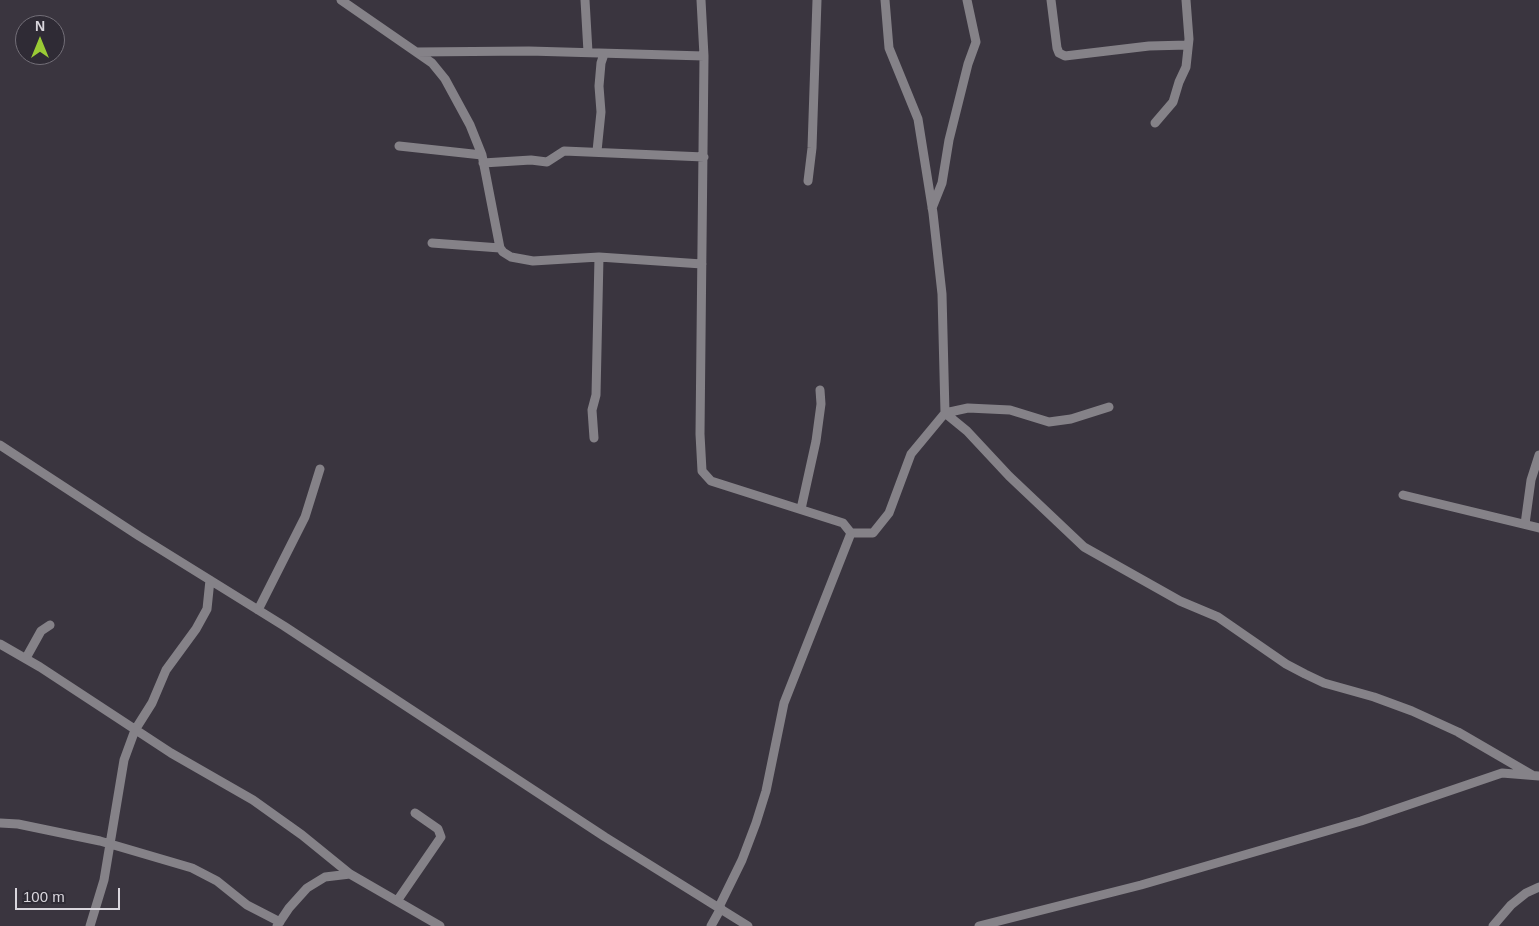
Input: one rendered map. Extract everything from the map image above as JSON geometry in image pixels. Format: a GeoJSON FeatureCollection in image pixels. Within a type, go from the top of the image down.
{"type":"FeatureCollection","features":[{"type":"Feature","properties":{"kind":"street"},"geometry":{"type":"LineString","coordinates":[[341,0],[432,63],[445,79],[470,125],[483,159],[500,248]]}},
{"type":"Feature","properties":{"kind":"street"},"geometry":{"type":"LineString","coordinates":[[585,0],[588,52]]}},
{"type":"Feature","properties":{"kind":"street"},"geometry":{"type":"LineString","coordinates":[[701,0],[704,56],[700,434],[702,472],[711,481],[843,523],[851,533]]}},
{"type":"Feature","properties":{"kind":"street"},"geometry":{"type":"LineString","coordinates":[[808,181],[812,148],[817,0]]}},
{"type":"Feature","properties":{"kind":"street"},"geometry":{"type":"LineString","coordinates":[[885,0],[889,48],[918,119],[932,208],[942,294],[945,413],[967,431],[1009,476],[1084,546],[1180,601],[1218,617],[1286,664],[1305,674],[1324,683],[1374,697],[1420,715],[1458,732],[1535,776]]}},
{"type":"Feature","properties":{"kind":"street"},"geometry":{"type":"LineString","coordinates":[[932,208],[942,183],[968,64],[976,42],[967,0]]}},
{"type":"Feature","properties":{"kind":"street"},"geometry":{"type":"LineString","coordinates":[[1051,0],[1056,48],[1059,53],[1065,56],[1149,46],[1188,45]]}},
{"type":"Feature","properties":{"kind":"street"},"geometry":{"type":"LineString","coordinates":[[1155,123],[1174,102],[1179,82],[1186,66],[1188,45],[1186,0]]}},
{"type":"Feature","properties":{"kind":"street"},"geometry":{"type":"LineString","coordinates":[[416,52],[588,52],[704,56]]}},
{"type":"Feature","properties":{"kind":"street"},"geometry":{"type":"LineString","coordinates":[[597,151],[601,112],[599,86],[601,63],[604,54]]}},
{"type":"Feature","properties":{"kind":"street"},"geometry":{"type":"LineString","coordinates":[[399,146],[483,159],[547,162],[564,151],[704,157]]}},
{"type":"Feature","properties":{"kind":"street"},"geometry":{"type":"LineString","coordinates":[[432,244],[500,248],[511,257],[533,260],[599,257],[702,264]]}},
{"type":"Feature","properties":{"kind":"street"},"geometry":{"type":"LineString","coordinates":[[594,438],[592,410],[596,395],[599,257]]}},
{"type":"Feature","properties":{"kind":"street"},"geometry":{"type":"LineString","coordinates":[[801,509],[817,435],[820,390]]}},
{"type":"Feature","properties":{"kind":"street"},"geometry":{"type":"LineString","coordinates":[[851,533],[873,533],[889,513],[911,454],[945,413],[968,408],[1010,410],[1049,422],[1070,419],[1109,407]]}},
{"type":"Feature","properties":{"kind":"street"},"geometry":{"type":"LineString","coordinates":[[0,445],[258,610],[605,837],[748,926]]}},
{"type":"Feature","properties":{"kind":"street"},"geometry":{"type":"LineString","coordinates":[[1525,524],[1531,480],[1539,455]]}},
{"type":"Feature","properties":{"kind":"street"},"geometry":{"type":"LineString","coordinates":[[258,610],[307,511],[320,469]]}},
{"type":"Feature","properties":{"kind":"street"},"geometry":{"type":"LineString","coordinates":[[1403,495],[1539,528]]}},
{"type":"Feature","properties":{"kind":"street"},"geometry":{"type":"LineString","coordinates":[[711,926],[742,860],[756,823],[766,791],[784,703],[851,533]]}},
{"type":"Feature","properties":{"kind":"street"},"geometry":{"type":"LineString","coordinates":[[90,926],[104,880],[124,760],[134,730],[152,702],[166,670],[196,629],[207,609],[210,580]]}},
{"type":"Feature","properties":{"kind":"street"},"geometry":{"type":"LineString","coordinates":[[26,658],[41,631],[50,625]]}},
{"type":"Feature","properties":{"kind":"street"},"geometry":{"type":"LineString","coordinates":[[0,644],[26,658],[134,730],[224,786],[253,800],[302,835],[350,874],[440,926]]}},
{"type":"Feature","properties":{"kind":"street"},"geometry":{"type":"LineString","coordinates":[[979,926],[1141,885],[1342,827],[1502,773],[1535,776]]}},
{"type":"Feature","properties":{"kind":"street"},"geometry":{"type":"LineString","coordinates":[[397,901],[441,837],[438,829],[416,813]]}},
{"type":"Feature","properties":{"kind":"street"},"geometry":{"type":"LineString","coordinates":[[0,823],[18,824],[110,843],[192,868],[217,881],[247,905],[278,924],[307,888],[325,878],[350,874]]}},
{"type":"Feature","properties":{"kind":"street"},"geometry":{"type":"LineString","coordinates":[[1493,926],[1511,905],[1526,893],[1539,887]]}}]}
